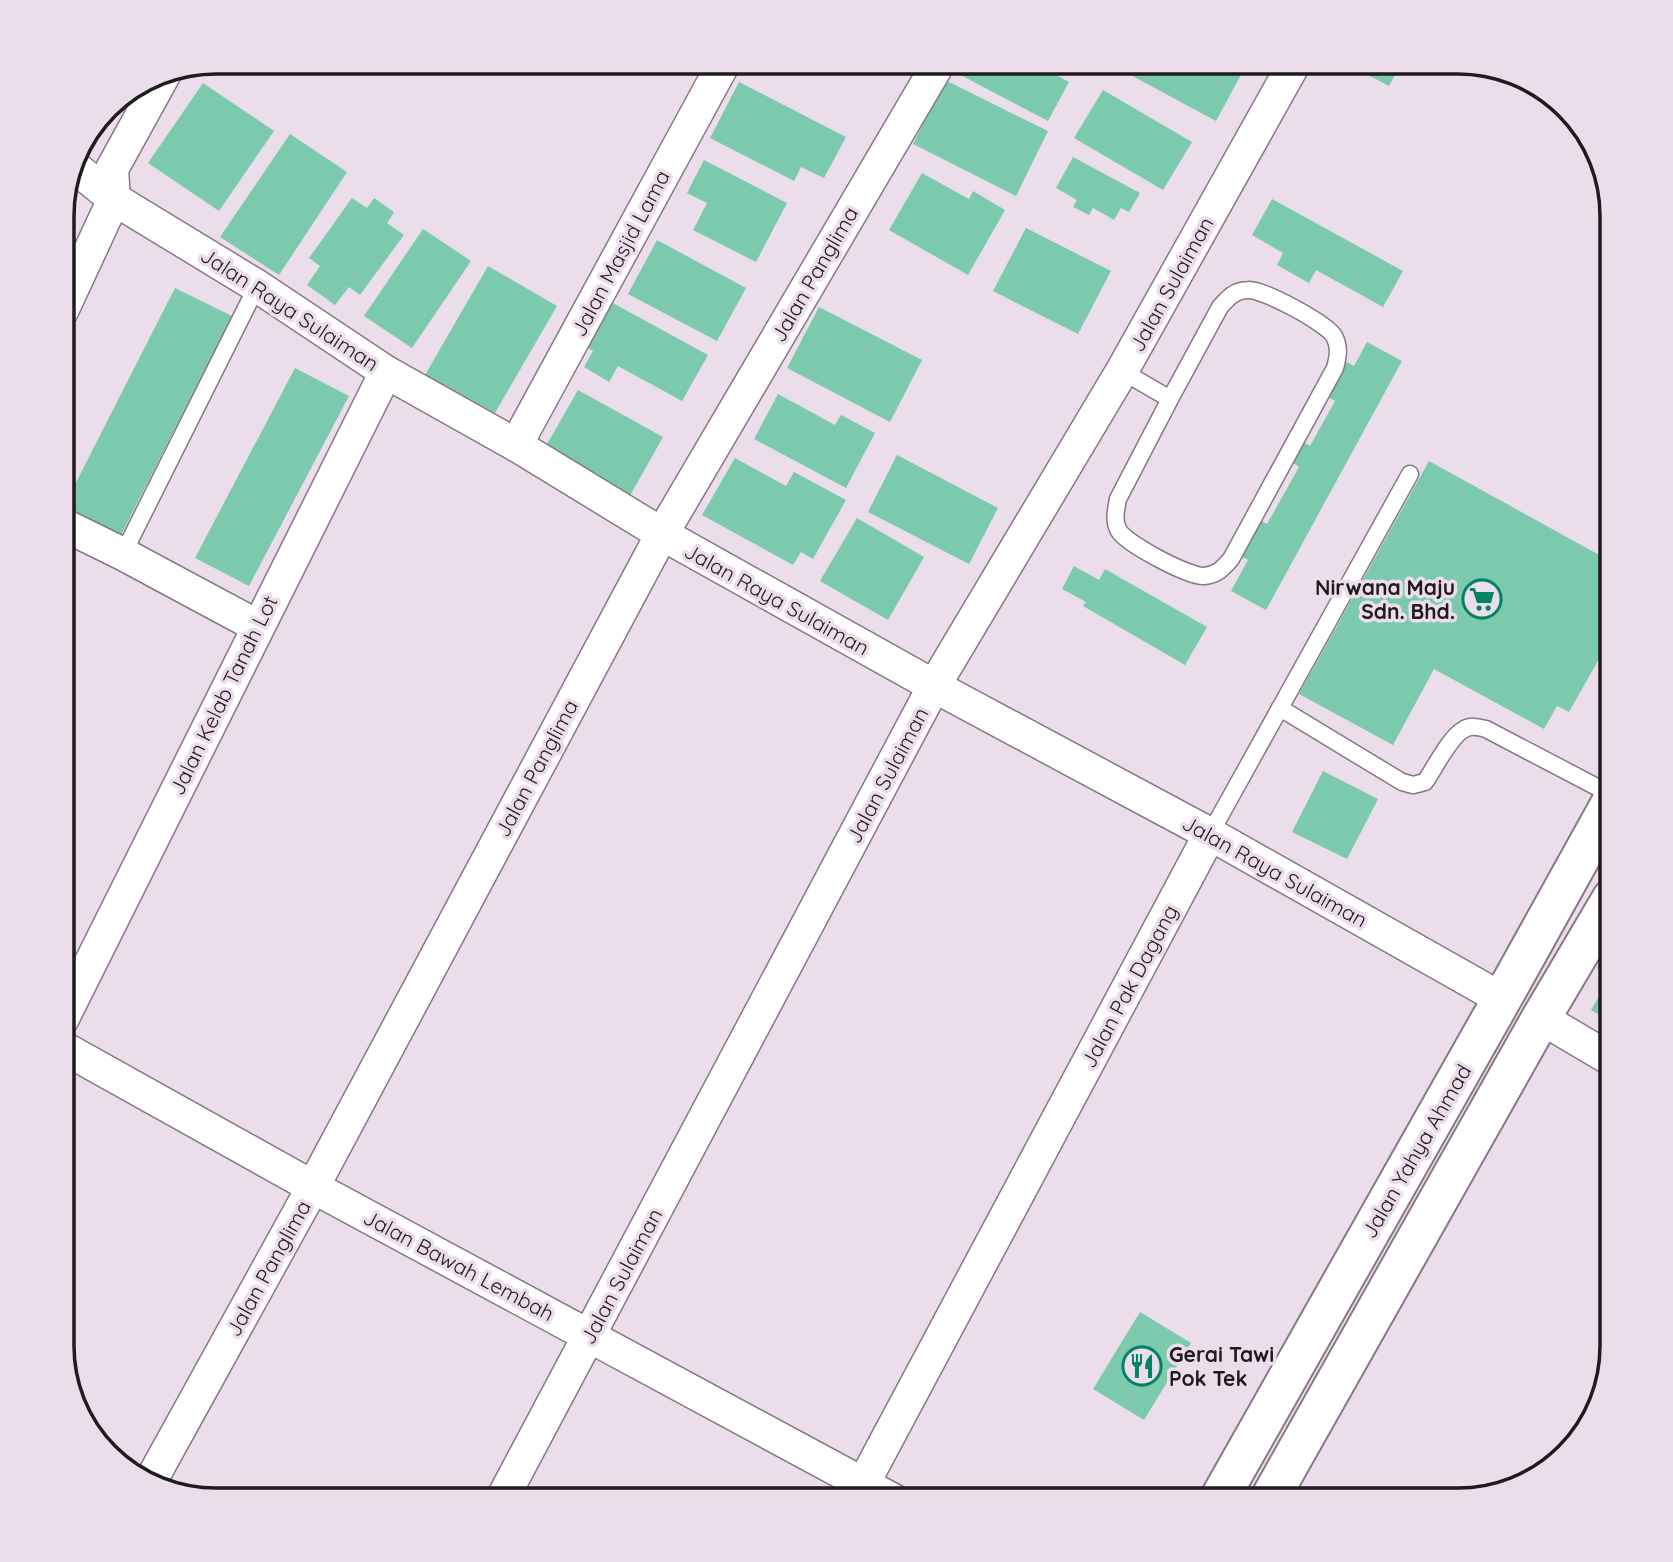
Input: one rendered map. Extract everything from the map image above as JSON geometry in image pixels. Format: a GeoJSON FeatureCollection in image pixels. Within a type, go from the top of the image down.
{"type":"FeatureCollection","features":[{"type":"Feature","properties":{"kind":"main road","name":"Jalan Yahya Ahmad"},"geometry":{"type":"LineString","coordinates":[[1225,1488],[1600,823]]}},
{"type":"Feature","properties":{"kind":"main road","name":"Jalan Yahya Ahmad"},"geometry":{"type":"LineString","coordinates":[[1276,1488],[1600,919]]}},
{"type":"Feature","properties":{"kind":"street","name":"Jalan Masjid Lama"},"geometry":{"type":"LineString","coordinates":[[516,445],[717,74]]}},
{"type":"Feature","properties":{"kind":"street","name":"Jalan Panglima"},"geometry":{"type":"LineString","coordinates":[[154,1475],[313,1186],[662,534],[932,74]]}},
{"type":"Feature","properties":{"kind":"street","name":"Jalan Sulaiman"},"geometry":{"type":"LineString","coordinates":[[508,1488],[934,686],[1122,371],[1288,74]]}},
{"type":"Feature","properties":{"kind":"street"},"geometry":{"type":"LineString","coordinates":[[74,285],[114,198],[112,169],[158,85]]}},
{"type":"Feature","properties":{"kind":"street","name":"Jalan Raya Sulaiman"},"geometry":{"type":"LineString","coordinates":[[80,172],[114,198],[257,286],[386,372],[516,445],[662,534],[934,686],[1210,834],[1502,999]]}},
{"type":"Feature","properties":{"kind":"street","name":"Jalan Kelab Tanah Lot"},"geometry":{"type":"LineString","coordinates":[[74,996],[386,372]]}},
{"type":"Feature","properties":{"kind":"street"},"geometry":{"type":"LineString","coordinates":[[74,530],[257,626]]}},
{"type":"Feature","properties":{"kind":"street","name":"Jalan Pak Dagang"},"geometry":{"type":"LineString","coordinates":[[861,1488],[1210,834]]}},
{"type":"Feature","properties":{"kind":"street"},"geometry":{"type":"LineString","coordinates":[[1541,1018],[1600,1053]]}},
{"type":"Feature","properties":{"kind":"street","name":"Jalan Bawah Lembah"},"geometry":{"type":"LineString","coordinates":[[74,1054],[589,1335],[852,1488]]}},
{"type":"Feature","properties":{"kind":"lane"},"geometry":{"type":"LineString","coordinates":[[123,554],[257,286]]}},
{"type":"Feature","properties":{"kind":"lane"},"geometry":{"type":"LineString","coordinates":[[1248,289],[1265,293],[1322,324],[1334,335],[1339,352],[1335,368],[1296,440],[1231,559],[1219,572],[1203,576],[1187,572],[1132,542],[1119,532],[1115,515],[1118,499],[1170,399],[1220,307],[1232,294],[1248,289]]}},
{"type":"Feature","properties":{"kind":"lane"},"geometry":{"type":"LineString","coordinates":[[1122,371],[1170,399]]}},
{"type":"Feature","properties":{"kind":"lane","name":"Jalan Pak Dagang"},"geometry":{"type":"LineString","coordinates":[[1210,834],[1410,474]]}},
{"type":"Feature","properties":{"kind":"lane"},"geometry":{"type":"LineString","coordinates":[[1280,708],[1402,782],[1413,785],[1425,782],[1455,737],[1463,730],[1474,727],[1486,729],[1600,788]]}},
{"type":"Feature","properties":{"kind":"building"},"geometry":{"type":"Polygon","coordinates":[[[959,74],[1054,74],[1069,82],[1048,121],[959,74]]]}},
{"type":"Feature","properties":{"kind":"building"},"geometry":{"type":"Polygon","coordinates":[[[1129,74],[1241,74],[1216,121],[1129,74]]]}},
{"type":"Feature","properties":{"kind":"building"},"geometry":{"type":"Polygon","coordinates":[[[1366,74],[1396,74],[1389,86],[1366,74]]]}},
{"type":"Feature","properties":{"kind":"building"},"geometry":{"type":"Polygon","coordinates":[[[945,80],[1048,131],[1016,196],[913,144],[945,80]]]}},
{"type":"Feature","properties":{"kind":"building"},"geometry":{"type":"Polygon","coordinates":[[[739,82],[846,137],[824,178],[801,167],[794,181],[710,138],[739,82]]]}},
{"type":"Feature","properties":{"kind":"building"},"geometry":{"type":"Polygon","coordinates":[[[203,83],[274,131],[219,211],[148,163],[203,83]]]}},
{"type":"Feature","properties":{"kind":"building"},"geometry":{"type":"Polygon","coordinates":[[[1103,90],[1192,142],[1163,190],[1074,138],[1103,90]]]}},
{"type":"Feature","properties":{"kind":"building"},"geometry":{"type":"Polygon","coordinates":[[[290,134],[347,172],[279,275],[220,237],[290,134]]]}},
{"type":"Feature","properties":{"kind":"building"},"geometry":{"type":"Polygon","coordinates":[[[1073,157],[1140,193],[1129,212],[1121,208],[1114,220],[1093,208],[1089,215],[1073,207],[1077,200],[1056,188],[1073,157]]]}},
{"type":"Feature","properties":{"kind":"building"},"geometry":{"type":"Polygon","coordinates":[[[704,160],[787,203],[756,262],[693,230],[707,203],[687,193],[704,160]]]}},
{"type":"Feature","properties":{"kind":"building"},"geometry":{"type":"Polygon","coordinates":[[[922,173],[969,199],[973,191],[1005,210],[968,275],[889,230],[922,173]]]}},
{"type":"Feature","properties":{"kind":"building"},"geometry":{"type":"Polygon","coordinates":[[[352,198],[367,208],[374,198],[394,212],[387,223],[404,235],[360,295],[349,287],[335,305],[307,285],[320,266],[309,258],[352,198]]]}},
{"type":"Feature","properties":{"kind":"building"},"geometry":{"type":"Polygon","coordinates":[[[1272,199],[1403,271],[1383,307],[1316,270],[1309,283],[1277,265],[1283,253],[1252,235],[1272,199]]]}},
{"type":"Feature","properties":{"kind":"building"},"geometry":{"type":"Polygon","coordinates":[[[1026,228],[1111,271],[1078,334],[993,291],[1026,228]]]}},
{"type":"Feature","properties":{"kind":"building"},"geometry":{"type":"Polygon","coordinates":[[[423,229],[471,261],[412,348],[364,316],[423,229]]]}},
{"type":"Feature","properties":{"kind":"building"},"geometry":{"type":"Polygon","coordinates":[[[657,240],[746,288],[717,341],[628,294],[657,240]]]}},
{"type":"Feature","properties":{"kind":"building"},"geometry":{"type":"Polygon","coordinates":[[[488,266],[557,306],[495,413],[425,375],[488,266]]]}},
{"type":"Feature","properties":{"kind":"building"},"geometry":{"type":"Polygon","coordinates":[[[175,288],[232,316],[121,535],[74,511],[74,486],[175,288]]]}},
{"type":"Feature","properties":{"kind":"building"},"geometry":{"type":"Polygon","coordinates":[[[611,302],[708,355],[682,401],[618,366],[609,382],[584,367],[593,351],[586,347],[611,302]]]}},
{"type":"Feature","properties":{"kind":"building"},"geometry":{"type":"Polygon","coordinates":[[[819,307],[922,360],[890,422],[787,368],[819,307]]]}},
{"type":"Feature","properties":{"kind":"building"},"geometry":{"type":"Polygon","coordinates":[[[1367,342],[1402,361],[1266,610],[1231,591],[1248,560],[1241,556],[1260,520],[1267,524],[1299,467],[1292,462],[1303,442],[1310,446],[1335,401],[1328,397],[1347,362],[1354,366],[1367,342]]]}},
{"type":"Feature","properties":{"kind":"building"},"geometry":{"type":"Polygon","coordinates":[[[295,368],[349,396],[249,586],[195,558],[295,368]]]}},
{"type":"Feature","properties":{"kind":"building"},"geometry":{"type":"Polygon","coordinates":[[[578,390],[663,437],[627,501],[542,453],[578,390]]]}},
{"type":"Feature","properties":{"kind":"building"},"geometry":{"type":"Polygon","coordinates":[[[778,394],[835,425],[841,415],[875,433],[846,488],[754,439],[778,394]]]}},
{"type":"Feature","properties":{"kind":"building"},"geometry":{"type":"Polygon","coordinates":[[[897,455],[998,508],[969,564],[868,512],[897,455]]]}},
{"type":"Feature","properties":{"kind":"building"},"geometry":{"type":"Polygon","coordinates":[[[735,458],[786,486],[794,472],[846,500],[813,559],[801,552],[793,565],[702,515],[735,458]]]}},
{"type":"Feature","properties":{"kind":"building","name":"Nirwana Maju Sdn. Bhd."},"geometry":{"type":"Polygon","coordinates":[[[1429,461],[1599,555],[1599,658],[1569,712],[1557,706],[1544,729],[1434,669],[1393,745],[1299,694],[1429,461]]]}},
{"type":"Feature","properties":{"kind":"building"},"geometry":{"type":"Polygon","coordinates":[[[857,518],[924,557],[888,620],[820,581],[857,518]]]}},
{"type":"Feature","properties":{"kind":"building"},"geometry":{"type":"Polygon","coordinates":[[[1074,566],[1099,580],[1105,569],[1207,627],[1185,665],[1083,606],[1086,602],[1062,589],[1074,566]]]}},
{"type":"Feature","properties":{"kind":"building"},"geometry":{"type":"Polygon","coordinates":[[[1323,771],[1378,799],[1347,859],[1292,832],[1323,771]]]}},
{"type":"Feature","properties":{"kind":"building"},"geometry":{"type":"Polygon","coordinates":[[[1600,995],[1600,1015],[1591,1010],[1600,995]]]}},
{"type":"Feature","properties":{"kind":"building","name":"Gerai Tawi Pok Tek"},"geometry":{"type":"Polygon","coordinates":[[[1140,1312],[1191,1343],[1144,1420],[1093,1389],[1140,1312]]]}},
{"type":"Feature","properties":{"kind":"place","name":"Nirwana Maju Sdn. Bhd."},"geometry":{"type":"Point","coordinates":[1482,599]}},
{"type":"Feature","properties":{"kind":"place","name":"Gerai Tawi Pok Tek"},"geometry":{"type":"Point","coordinates":[1142,1366]}}]}
